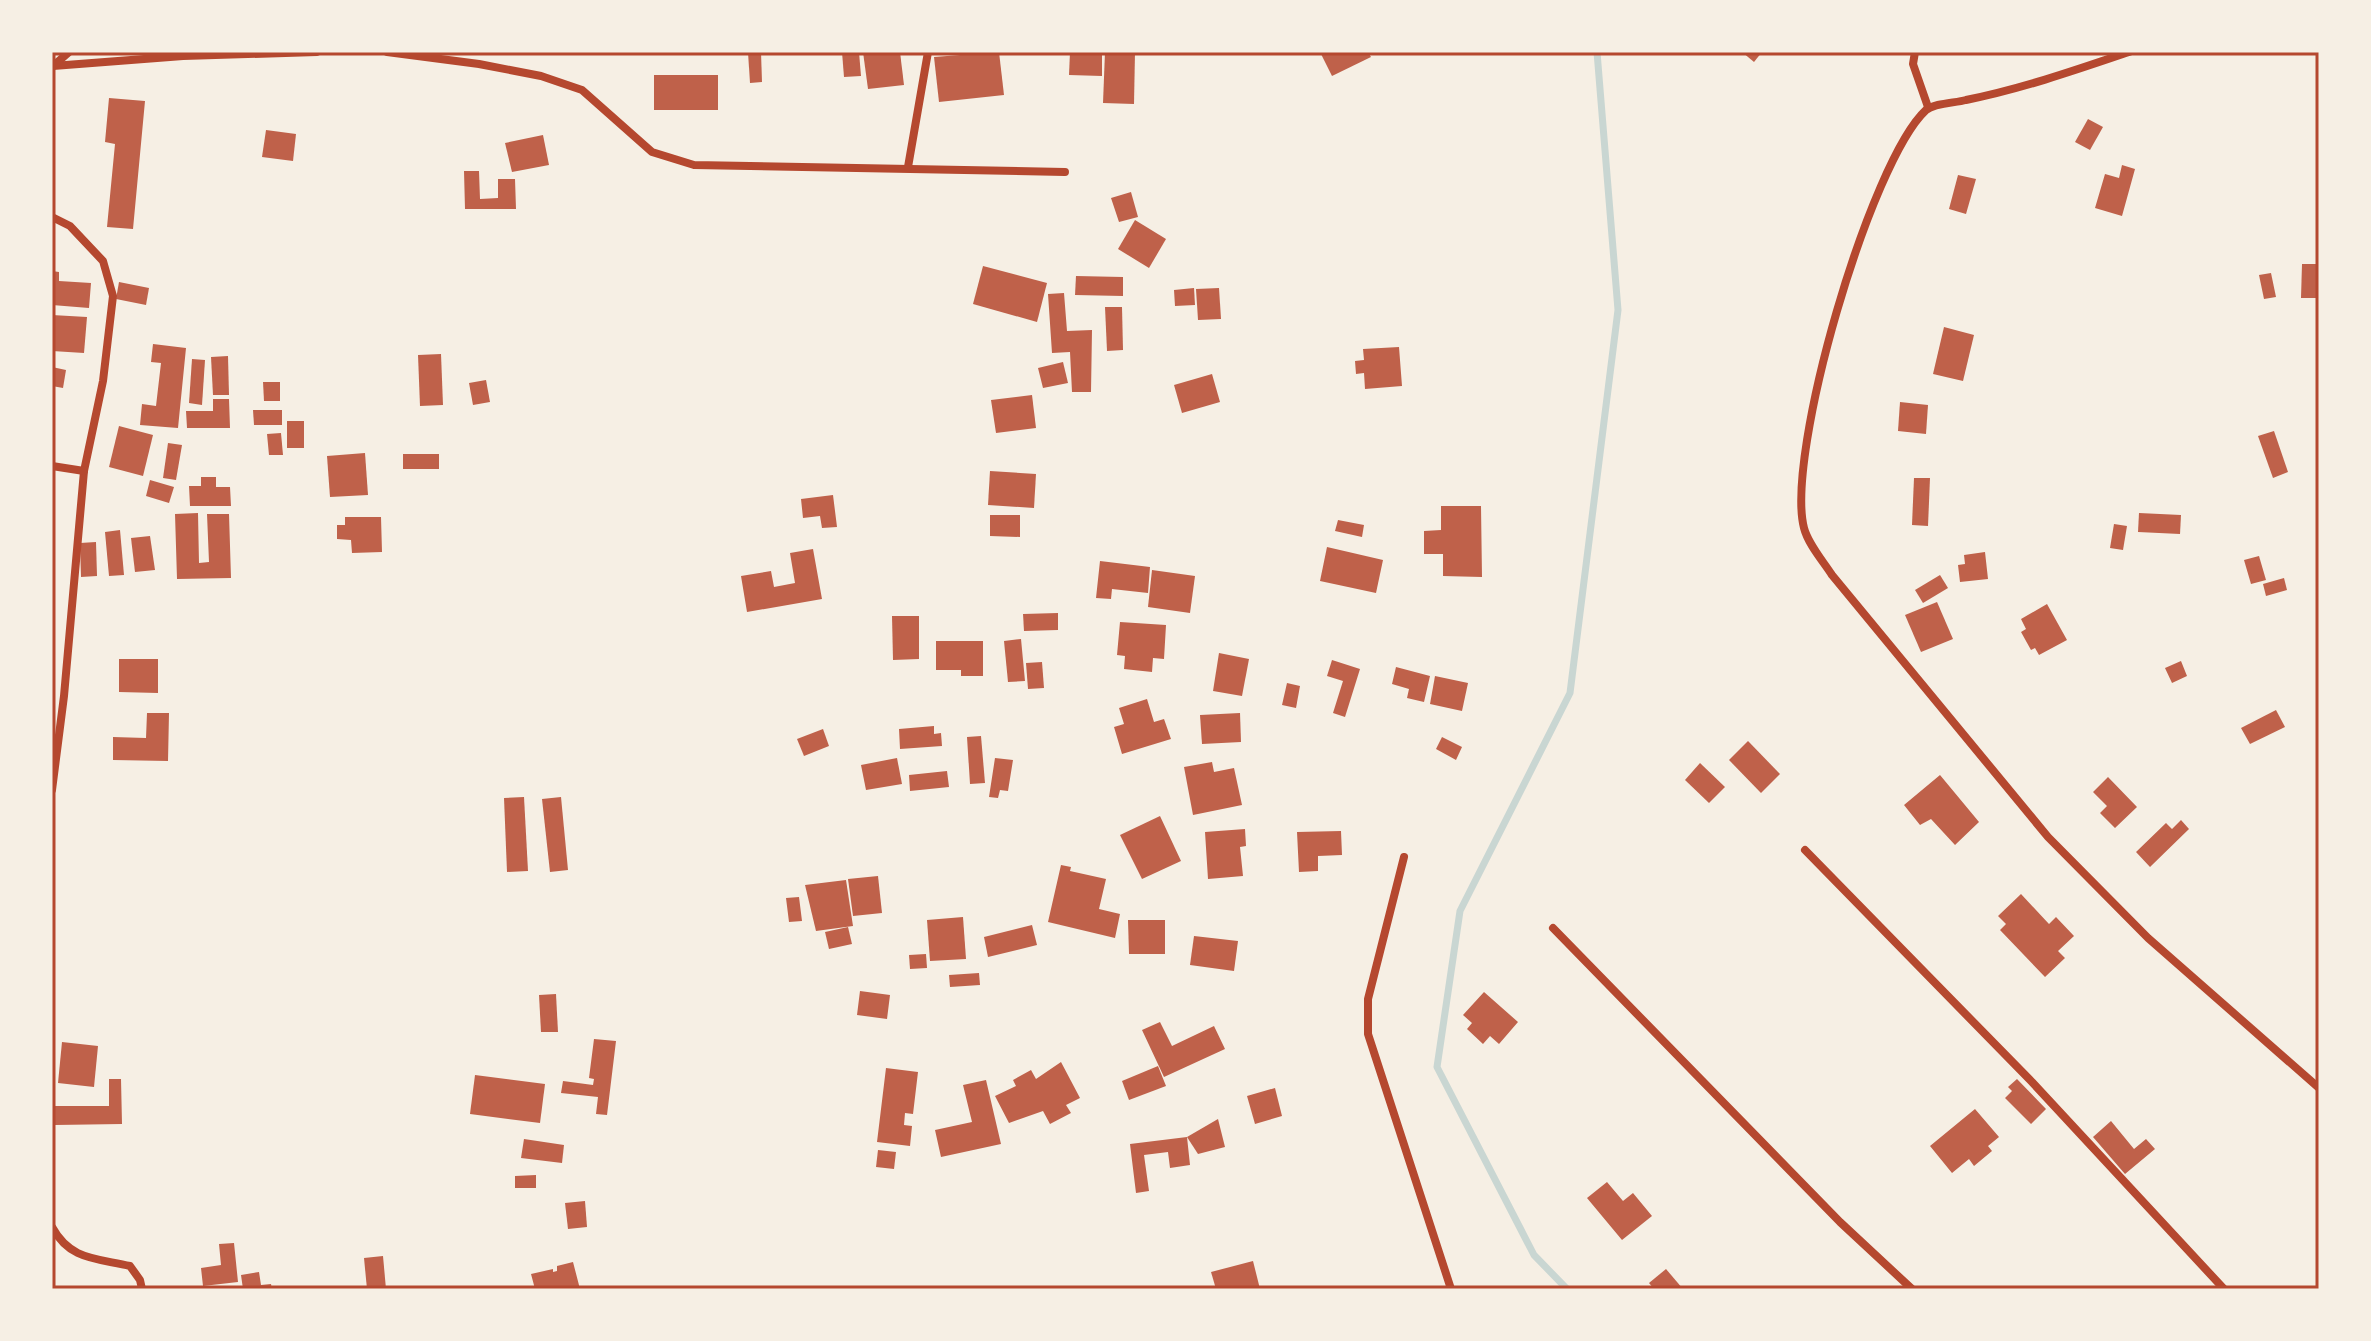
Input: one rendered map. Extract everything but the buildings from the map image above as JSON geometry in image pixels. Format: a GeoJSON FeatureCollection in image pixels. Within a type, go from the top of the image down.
{"type":"FeatureCollection","features":[{"type":"Feature","properties":{"kind":"street"},"geometry":{"type":"LineString","coordinates":[[52,66],[69,52]]}},
{"type":"Feature","properties":{"kind":"street"},"geometry":{"type":"LineString","coordinates":[[52,66],[183,56],[317,52]]}},
{"type":"Feature","properties":{"kind":"street"},"geometry":{"type":"LineString","coordinates":[[387,52],[541,76],[582,90],[652,152],[694,165],[1065,172]]}},
{"type":"Feature","properties":{"kind":"street"},"geometry":{"type":"LineString","coordinates":[[908,167],[928,52]]}},
{"type":"Feature","properties":{"kind":"street"},"geometry":{"type":"LineString","coordinates":[[1915,52],[1913,64],[1928,107]]}},
{"type":"Feature","properties":{"kind":"street"},"geometry":{"type":"LineString","coordinates":[[2129,52],[1985,95],[1928,107],[1907,133],[1885,173],[1862,227],[1836,313],[1811,429],[1802,499],[1804,529],[1832,575],[2048,837],[2148,938],[2319,1088]]}},
{"type":"Feature","properties":{"kind":"street"},"geometry":{"type":"LineString","coordinates":[[52,217],[70,226],[103,261],[113,296],[103,381],[84,471],[64,696],[52,790]]}},
{"type":"Feature","properties":{"kind":"street"},"geometry":{"type":"LineString","coordinates":[[52,466],[84,471]]}},
{"type":"Feature","properties":{"kind":"street"},"geometry":{"type":"LineString","coordinates":[[1805,850],[2032,1082],[2224,1289]]}},
{"type":"Feature","properties":{"kind":"street"},"geometry":{"type":"LineString","coordinates":[[1404,857],[1368,999],[1368,1034],[1451,1289]]}},
{"type":"Feature","properties":{"kind":"street"},"geometry":{"type":"LineString","coordinates":[[1553,928],[1840,1222],[1912,1289]]}},
{"type":"Feature","properties":{"kind":"street"},"geometry":{"type":"LineString","coordinates":[[52,1227],[61,1243],[72,1253],[130,1266],[142,1289]]}},
{"type":"Feature","properties":{"kind":"waterway"},"geometry":{"type":"LineString","coordinates":[[1567,1289],[1534,1255],[1437,1067],[1460,911],[1570,693],[1618,310],[1597,52]]}}]}
